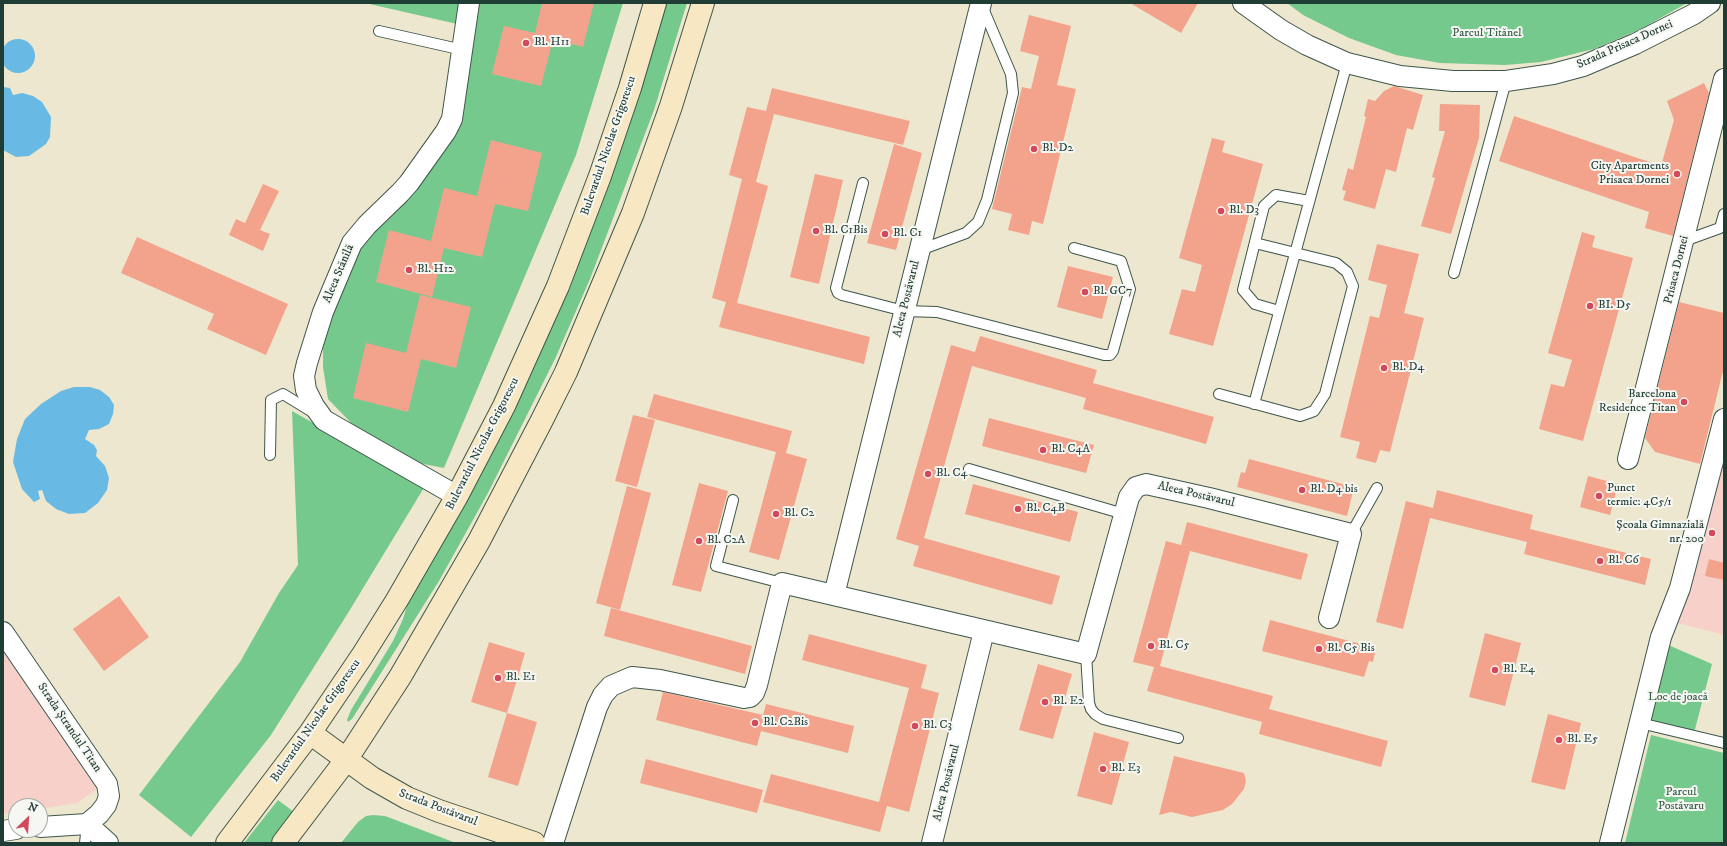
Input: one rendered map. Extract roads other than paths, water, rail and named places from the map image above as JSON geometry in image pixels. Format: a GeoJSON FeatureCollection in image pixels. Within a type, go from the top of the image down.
{"type":"FeatureCollection","features":[{"type":"Feature","properties":{"kind":"main road","name":"Bulevardul Nicolae Grigorescu"},"geometry":{"type":"LineString","coordinates":[[227,843],[310,733],[337,694],[397,600],[457,496],[504,406],[558,286],[603,169],[630,88],[655,3]]}},
{"type":"Feature","properties":{"kind":"main road"},"geometry":{"type":"LineString","coordinates":[[284,843],[346,760],[400,677],[437,615],[501,501],[566,372],[633,214],[671,106],[703,3]]}},
{"type":"Feature","properties":{"kind":"main road","name":"Strada Postăvarul"},"geometry":{"type":"LineString","coordinates":[[310,733],[346,760],[389,789],[407,798],[439,811],[534,843]]}},
{"type":"Feature","properties":{"kind":"street","name":"Aleea Stănilă"},"geometry":{"type":"LineString","coordinates":[[457,496],[324,420],[314,406],[306,390],[304,376],[323,312],[352,243],[367,225],[409,183],[446,131],[452,119],[470,3]]}},
{"type":"Feature","properties":{"kind":"street","name":"Aleea Postăvarul"},"geometry":{"type":"LineString","coordinates":[[834,595],[981,3]]}},
{"type":"Feature","properties":{"kind":"street","name":"Strada Prisaca Dornei"},"geometry":{"type":"LineString","coordinates":[[1243,3],[1281,30],[1307,45],[1347,63],[1400,76],[1433,80],[1506,81],[1553,74],[1583,66],[1647,38],[1694,14],[1710,3]]}},
{"type":"Feature","properties":{"kind":"street","name":"Prisaca Dornei"},"geometry":{"type":"LineString","coordinates":[[1628,459],[1724,80]]}},
{"type":"Feature","properties":{"kind":"street"},"geometry":{"type":"LineString","coordinates":[[1610,843],[1661,637],[1680,588],[1724,419]]}},
{"type":"Feature","properties":{"kind":"street","name":"Aleea Postăvarul"},"geometry":{"type":"LineString","coordinates":[[1086,654],[1129,497],[1136,488],[1146,484],[1209,498],[1351,534]]}},
{"type":"Feature","properties":{"kind":"street"},"geometry":{"type":"LineString","coordinates":[[1330,618],[1351,534]]}},
{"type":"Feature","properties":{"kind":"street"},"geometry":{"type":"LineString","coordinates":[[553,843],[597,707],[603,695],[611,686],[632,677],[660,680],[744,698],[750,697],[754,693],[757,685],[782,582],[1086,654]]}},
{"type":"Feature","properties":{"kind":"street","name":"Aleea Postăvarul"},"geometry":{"type":"LineString","coordinates":[[932,843],[984,631]]}},
{"type":"Feature","properties":{"kind":"street","name":"Strada Ștrandul Titan"},"geometry":{"type":"LineString","coordinates":[[3,632],[107,784],[110,796],[106,805],[86,833]]}},
{"type":"Feature","properties":{"kind":"street"},"geometry":{"type":"LineString","coordinates":[[48,828],[86,833],[108,843]]}},
{"type":"Feature","properties":{"kind":"lane"},"geometry":{"type":"LineString","coordinates":[[920,250],[966,233],[978,222],[987,200],[1013,93],[1011,74],[981,3]]}},
{"type":"Feature","properties":{"kind":"lane"},"geometry":{"type":"LineString","coordinates":[[379,31],[463,50]]}},
{"type":"Feature","properties":{"kind":"lane"},"geometry":{"type":"LineString","coordinates":[[1254,404],[1347,63]]}},
{"type":"Feature","properties":{"kind":"lane"},"geometry":{"type":"LineString","coordinates":[[1454,273],[1506,81]]}},
{"type":"Feature","properties":{"kind":"lane"},"geometry":{"type":"LineString","coordinates":[[863,183],[836,288],[838,293],[842,295],[904,311],[937,312],[1110,355],[1113,351],[1130,289],[1124,268],[1121,262],[1074,248]]}},
{"type":"Feature","properties":{"kind":"lane"},"geometry":{"type":"LineString","coordinates":[[1279,311],[1255,304],[1243,290],[1264,206],[1276,195],[1309,201]]}},
{"type":"Feature","properties":{"kind":"lane"},"geometry":{"type":"LineString","coordinates":[[1684,241],[1720,228],[1724,214]]}},
{"type":"Feature","properties":{"kind":"lane"},"geometry":{"type":"LineString","coordinates":[[1219,394],[1300,416],[1314,411],[1325,394],[1353,286],[1347,272],[1336,263],[1255,243]]}},
{"type":"Feature","properties":{"kind":"lane"},"geometry":{"type":"LineString","coordinates":[[270,455],[271,400],[283,394],[324,420]]}},
{"type":"Feature","properties":{"kind":"lane"},"geometry":{"type":"LineString","coordinates":[[969,469],[1124,514]]}},
{"type":"Feature","properties":{"kind":"lane"},"geometry":{"type":"LineString","coordinates":[[1351,534],[1377,488]]}},
{"type":"Feature","properties":{"kind":"lane"},"geometry":{"type":"LineString","coordinates":[[733,500],[716,566],[782,582]]}},
{"type":"Feature","properties":{"kind":"lane"},"geometry":{"type":"LineString","coordinates":[[1086,654],[1089,703],[1095,714],[1103,719],[1178,738]]}},
{"type":"Feature","properties":{"kind":"lane"},"geometry":{"type":"LineString","coordinates":[[1640,723],[1724,743]]}},
{"type":"Feature","properties":{"kind":"water"},"geometry":{"type":"Polygon","coordinates":[[[18,39],[30,44],[35,56],[30,68],[18,73],[6,68],[1,56],[6,44],[18,39]]]}},
{"type":"Feature","properties":{"kind":"water"},"geometry":{"type":"Polygon","coordinates":[[[3,87],[10,88],[13,95],[22,93],[33,96],[42,102],[51,117],[50,137],[46,144],[29,156],[16,157],[3,150],[3,87]]]}},
{"type":"Feature","properties":{"kind":"water"},"geometry":{"type":"Polygon","coordinates":[[[74,387],[90,387],[100,390],[109,397],[114,405],[113,414],[109,424],[99,429],[89,430],[85,439],[94,445],[97,450],[96,456],[105,466],[109,478],[107,490],[98,503],[85,513],[69,514],[56,509],[46,501],[42,490],[38,491],[40,499],[34,502],[22,489],[13,462],[17,439],[25,419],[41,404],[61,391],[74,387]]]}},
{"type":"Feature","properties":{"kind":"place","name":"Bl. H11"},"geometry":{"type":"Point","coordinates":[526,43]}},
{"type":"Feature","properties":{"kind":"place","name":"Bl. D2"},"geometry":{"type":"Point","coordinates":[1034,149]}},
{"type":"Feature","properties":{"kind":"place","name":"City Apartments Prisaca Dornei"},"geometry":{"type":"Point","coordinates":[1677,174]}},
{"type":"Feature","properties":{"kind":"place","name":"Bl. D3"},"geometry":{"type":"Point","coordinates":[1221,211]}},
{"type":"Feature","properties":{"kind":"place","name":"Bl. C1Bis"},"geometry":{"type":"Point","coordinates":[816,231]}},
{"type":"Feature","properties":{"kind":"place","name":"Bl. C1"},"geometry":{"type":"Point","coordinates":[885,234]}},
{"type":"Feature","properties":{"kind":"place","name":"Bl. H12"},"geometry":{"type":"Point","coordinates":[409,270]}},
{"type":"Feature","properties":{"kind":"place","name":"Bl. GC7"},"geometry":{"type":"Point","coordinates":[1085,292]}},
{"type":"Feature","properties":{"kind":"place","name":"BI. D5"},"geometry":{"type":"Point","coordinates":[1590,306]}},
{"type":"Feature","properties":{"kind":"place","name":"Bl. D4"},"geometry":{"type":"Point","coordinates":[1384,368]}},
{"type":"Feature","properties":{"kind":"place","name":"Barcelona Residence Titan"},"geometry":{"type":"Point","coordinates":[1684,402]}},
{"type":"Feature","properties":{"kind":"place","name":"Bl. C4A"},"geometry":{"type":"Point","coordinates":[1043,450]}},
{"type":"Feature","properties":{"kind":"place","name":"Bl. C4"},"geometry":{"type":"Point","coordinates":[928,474]}},
{"type":"Feature","properties":{"kind":"place","name":"Bl. D4 bis"},"geometry":{"type":"Point","coordinates":[1302,490]}},
{"type":"Feature","properties":{"kind":"place","name":"Punct termic: 4C5/1"},"geometry":{"type":"Point","coordinates":[1599,496]}},
{"type":"Feature","properties":{"kind":"place","name":"Bl. C4B"},"geometry":{"type":"Point","coordinates":[1018,509]}},
{"type":"Feature","properties":{"kind":"place","name":"Bl. C2"},"geometry":{"type":"Point","coordinates":[776,514]}},
{"type":"Feature","properties":{"kind":"place","name":"Școala Gimnazială nr. 200"},"geometry":{"type":"Point","coordinates":[1712,533]}},
{"type":"Feature","properties":{"kind":"place","name":"Bl. C2A"},"geometry":{"type":"Point","coordinates":[699,541]}},
{"type":"Feature","properties":{"kind":"place","name":"Bl. C6"},"geometry":{"type":"Point","coordinates":[1600,561]}},
{"type":"Feature","properties":{"kind":"place","name":"Bl. C5"},"geometry":{"type":"Point","coordinates":[1151,646]}},
{"type":"Feature","properties":{"kind":"place","name":"Bl. C5 Bis"},"geometry":{"type":"Point","coordinates":[1319,649]}},
{"type":"Feature","properties":{"kind":"place","name":"Bl. E4"},"geometry":{"type":"Point","coordinates":[1495,670]}},
{"type":"Feature","properties":{"kind":"place","name":"Bl. E1"},"geometry":{"type":"Point","coordinates":[498,678]}},
{"type":"Feature","properties":{"kind":"place","name":"Bl. E2"},"geometry":{"type":"Point","coordinates":[1045,702]}},
{"type":"Feature","properties":{"kind":"place","name":"Bl. C2Bis"},"geometry":{"type":"Point","coordinates":[755,723]}},
{"type":"Feature","properties":{"kind":"place","name":"Bl. C3"},"geometry":{"type":"Point","coordinates":[915,726]}},
{"type":"Feature","properties":{"kind":"place","name":"Bl. E5"},"geometry":{"type":"Point","coordinates":[1559,740]}},
{"type":"Feature","properties":{"kind":"place","name":"Bl. E3"},"geometry":{"type":"Point","coordinates":[1103,769]}},
{"type":"Feature","properties":{"kind":"park label","name":"Parcul Titănel"},"geometry":{"type":"Point","coordinates":[1487,34]}},
{"type":"Feature","properties":{"kind":"park label","name":"Loc de joacă"},"geometry":{"type":"Point","coordinates":[1678,698]}},
{"type":"Feature","properties":{"kind":"park label","name":"Parcul Postăvaru"},"geometry":{"type":"Point","coordinates":[1681,800]}}]}
